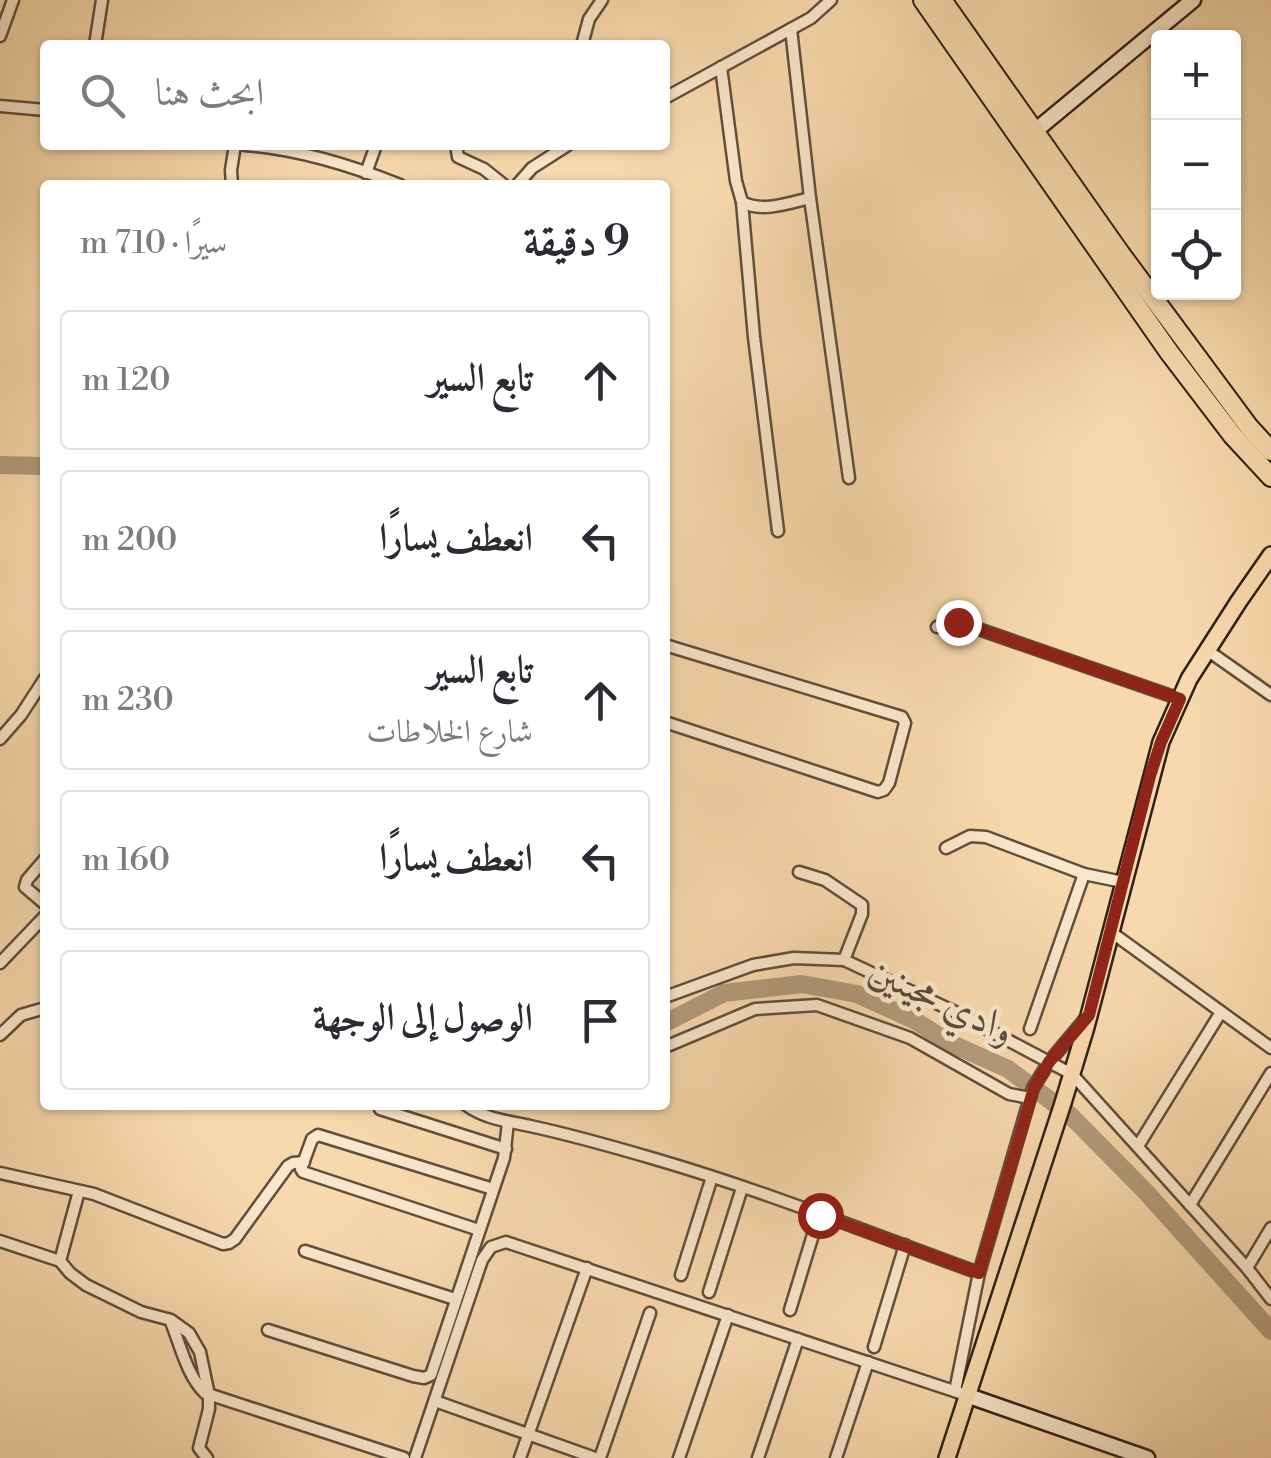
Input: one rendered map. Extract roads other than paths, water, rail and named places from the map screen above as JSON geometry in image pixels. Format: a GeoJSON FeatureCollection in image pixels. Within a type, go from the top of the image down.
{"type":"FeatureCollection","features":[{"type":"Feature","properties":{"kind":"highway"},"geometry":{"type":"LineString","coordinates":[[923,0],[1169,352],[1241,431],[1271,451]]}},
{"type":"Feature","properties":{"kind":"highway"},"geometry":{"type":"LineString","coordinates":[[942,0],[1271,477]]}},
{"type":"Feature","properties":{"kind":"main road"},"geometry":{"type":"LineString","coordinates":[[1035,131],[1193,0]]}},
{"type":"Feature","properties":{"kind":"main road"},"geometry":{"type":"LineString","coordinates":[[947,1458],[962,1393],[1072,1074],[1155,759],[1180,699],[1207,650],[1271,555]]}},
{"type":"Feature","properties":{"kind":"main road"},"geometry":{"type":"LineString","coordinates":[[962,1393],[1147,1458]]}},
{"type":"Feature","properties":{"kind":"street"},"geometry":{"type":"LineString","coordinates":[[0,36],[13,0]]}},
{"type":"Feature","properties":{"kind":"street"},"geometry":{"type":"LineString","coordinates":[[97,40],[102,0]]}},
{"type":"Feature","properties":{"kind":"street"},"geometry":{"type":"LineString","coordinates":[[583,40],[589,18],[602,0]]}},
{"type":"Feature","properties":{"kind":"street"},"geometry":{"type":"LineString","coordinates":[[670,95],[811,18],[831,0]]}},
{"type":"Feature","properties":{"kind":"street"},"geometry":{"type":"LineString","coordinates":[[791,29],[849,478]]}},
{"type":"Feature","properties":{"kind":"street"},"geometry":{"type":"LineString","coordinates":[[721,68],[742,202],[778,531]]}},
{"type":"Feature","properties":{"kind":"street"},"geometry":{"type":"LineString","coordinates":[[0,106],[40,110]]}},
{"type":"Feature","properties":{"kind":"street"},"geometry":{"type":"LineString","coordinates":[[232,180],[234,150]]}},
{"type":"Feature","properties":{"kind":"street"},"geometry":{"type":"LineString","coordinates":[[289,150],[386,180]]}},
{"type":"Feature","properties":{"kind":"street"},"geometry":{"type":"LineString","coordinates":[[366,173],[374,150]]}},
{"type":"Feature","properties":{"kind":"street"},"geometry":{"type":"LineString","coordinates":[[457,150],[458,157],[498,180]]}},
{"type":"Feature","properties":{"kind":"street"},"geometry":{"type":"LineString","coordinates":[[521,180],[532,168],[560,150]]}},
{"type":"Feature","properties":{"kind":"street"},"geometry":{"type":"LineString","coordinates":[[742,202],[753,207],[774,206],[810,198]]}},
{"type":"Feature","properties":{"kind":"street"},"geometry":{"type":"LineString","coordinates":[[938,627],[958,622],[1180,699]]}},
{"type":"Feature","properties":{"kind":"street"},"geometry":{"type":"LineString","coordinates":[[670,647],[902,717],[905,723],[889,783],[878,792],[670,724]]}},
{"type":"Feature","properties":{"kind":"street"},"geometry":{"type":"LineString","coordinates":[[1207,650],[1271,695]]}},
{"type":"Feature","properties":{"kind":"street"},"geometry":{"type":"LineString","coordinates":[[0,739],[40,686]]}},
{"type":"Feature","properties":{"kind":"street"},"geometry":{"type":"LineString","coordinates":[[946,848],[970,836],[986,837],[1084,874],[1122,882]]}},
{"type":"Feature","properties":{"kind":"street"},"geometry":{"type":"LineString","coordinates":[[40,866],[25,887],[40,900]]}},
{"type":"Feature","properties":{"kind":"street"},"geometry":{"type":"LineString","coordinates":[[799,872],[825,880],[862,905],[844,960]]}},
{"type":"Feature","properties":{"kind":"street"},"geometry":{"type":"LineString","coordinates":[[1030,1029],[1084,874]]}},
{"type":"Feature","properties":{"kind":"street"},"geometry":{"type":"LineString","coordinates":[[0,963],[40,921]]}},
{"type":"Feature","properties":{"kind":"street"},"geometry":{"type":"LineString","coordinates":[[1111,932],[1271,1048]]}},
{"type":"Feature","properties":{"kind":"street"},"geometry":{"type":"LineString","coordinates":[[670,995],[753,965],[820,957],[844,960],[951,1010],[1072,1074],[1271,1299]]}},
{"type":"Feature","properties":{"kind":"street"},"geometry":{"type":"LineString","coordinates":[[670,1046],[754,1009],[817,1006],[910,1038],[1010,1094],[1030,1098]]}},
{"type":"Feature","properties":{"kind":"street"},"geometry":{"type":"LineString","coordinates":[[0,1035],[21,1015],[40,1009]]}},
{"type":"Feature","properties":{"kind":"street"},"geometry":{"type":"LineString","coordinates":[[1138,1146],[1221,1012]]}},
{"type":"Feature","properties":{"kind":"street"},"geometry":{"type":"LineString","coordinates":[[416,1458],[480,1265],[491,1247],[506,1242],[962,1393],[979,1273],[1030,1098],[1049,1062],[1089,1015]]}},
{"type":"Feature","properties":{"kind":"street"},"geometry":{"type":"LineString","coordinates":[[1190,1205],[1271,1073]]}},
{"type":"Feature","properties":{"kind":"street"},"geometry":{"type":"LineString","coordinates":[[383,1110],[506,1149]]}},
{"type":"Feature","properties":{"kind":"street"},"geometry":{"type":"LineString","coordinates":[[475,1110],[712,1177],[979,1273]]}},
{"type":"Feature","properties":{"kind":"street"},"geometry":{"type":"LineString","coordinates":[[268,1330],[424,1378],[431,1375],[506,1149],[508,1122]]}},
{"type":"Feature","properties":{"kind":"street"},"geometry":{"type":"LineString","coordinates":[[479,1230],[303,1172],[312,1138],[318,1136],[494,1188]]}},
{"type":"Feature","properties":{"kind":"street"},"geometry":{"type":"LineString","coordinates":[[0,1173],[116,1201],[219,1243],[230,1243],[288,1166],[304,1162]]}},
{"type":"Feature","properties":{"kind":"street"},"geometry":{"type":"LineString","coordinates":[[681,1275],[712,1177]]}},
{"type":"Feature","properties":{"kind":"street"},"geometry":{"type":"LineString","coordinates":[[708,1292],[742,1188]]}},
{"type":"Feature","properties":{"kind":"street"},"geometry":{"type":"LineString","coordinates":[[60,1260],[79,1191]]}},
{"type":"Feature","properties":{"kind":"street"},"geometry":{"type":"LineString","coordinates":[[790,1310],[820,1215]]}},
{"type":"Feature","properties":{"kind":"street"},"geometry":{"type":"LineString","coordinates":[[1246,1268],[1271,1228]]}},
{"type":"Feature","properties":{"kind":"street"},"geometry":{"type":"LineString","coordinates":[[0,1241],[60,1260],[86,1285],[141,1312],[170,1320],[189,1333],[208,1383],[208,1409],[199,1448],[207,1458]]}},
{"type":"Feature","properties":{"kind":"street"},"geometry":{"type":"LineString","coordinates":[[874,1347],[905,1245]]}},
{"type":"Feature","properties":{"kind":"street"},"geometry":{"type":"LineString","coordinates":[[305,1251],[455,1299]]}},
{"type":"Feature","properties":{"kind":"street"},"geometry":{"type":"LineString","coordinates":[[520,1458],[587,1268]]}},
{"type":"Feature","properties":{"kind":"street"},"geometry":{"type":"LineString","coordinates":[[434,1401],[598,1458],[650,1313]]}},
{"type":"Feature","properties":{"kind":"street"},"geometry":{"type":"LineString","coordinates":[[679,1458],[728,1316]]}},
{"type":"Feature","properties":{"kind":"street"},"geometry":{"type":"LineString","coordinates":[[758,1458],[798,1338]]}},
{"type":"Feature","properties":{"kind":"street"},"geometry":{"type":"LineString","coordinates":[[836,1458],[868,1362]]}},
{"type":"Feature","properties":{"kind":"street"},"geometry":{"type":"LineString","coordinates":[[209,1395],[404,1458]]}},
{"type":"Feature","properties":{"kind":"waterway","name":"وادي مجينين"},"geometry":{"type":"LineString","coordinates":[[0,465],[40,466]]}},
{"type":"Feature","properties":{"kind":"waterway","name":"وادي مجينين"},"geometry":{"type":"LineString","coordinates":[[670,1020],[724,993],[802,984],[857,994],[914,1020],[950,1043],[1008,1069],[1070,1115],[1145,1191],[1271,1331]]}}]}
